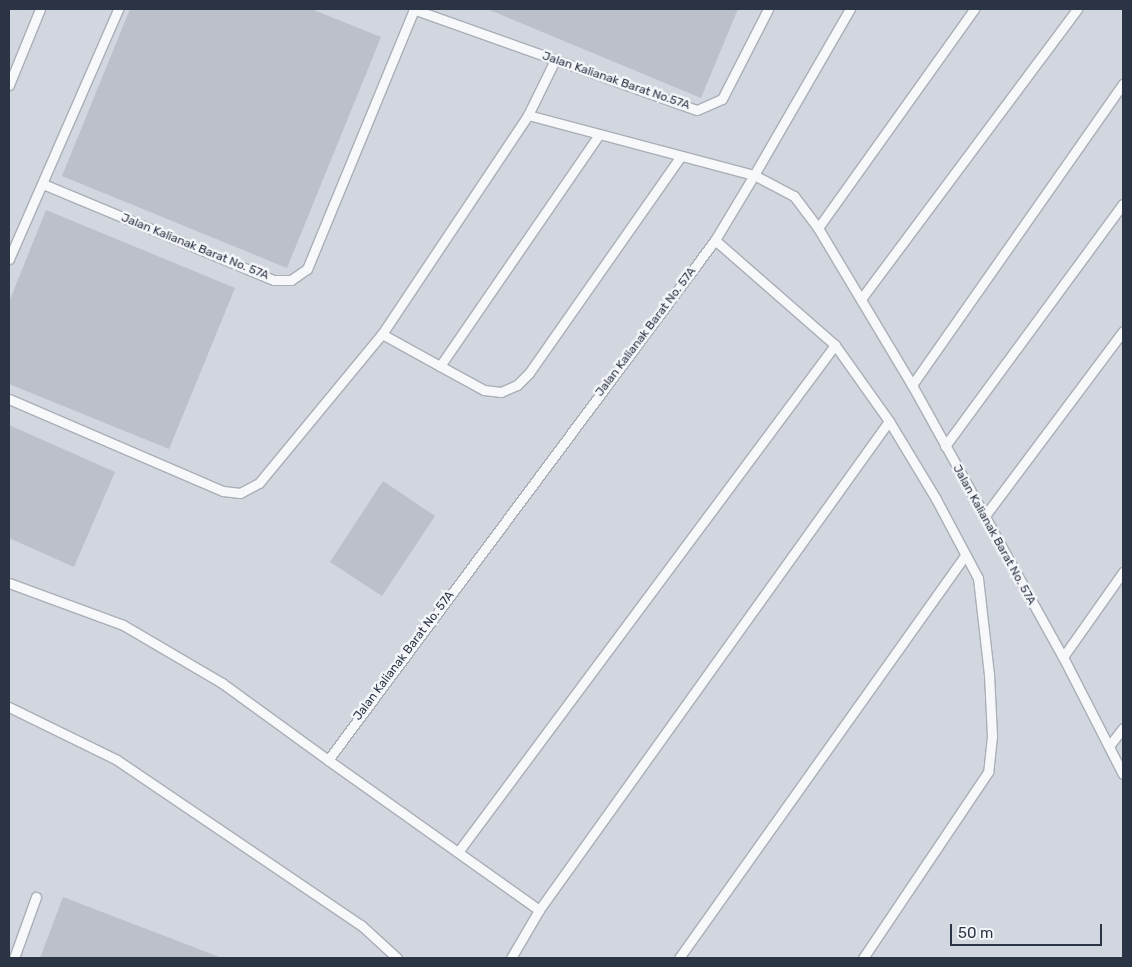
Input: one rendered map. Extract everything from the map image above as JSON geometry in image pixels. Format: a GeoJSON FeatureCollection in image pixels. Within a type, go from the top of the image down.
{"type":"FeatureCollection","features":[{"type":"Feature","properties":{"kind":"lane"},"geometry":{"type":"LineString","coordinates":[[9,85],[40,9]]}},
{"type":"Feature","properties":{"kind":"lane"},"geometry":{"type":"LineString","coordinates":[[9,259],[118,9]]}},
{"type":"Feature","properties":{"kind":"lane","name":"Jalan Kalianak Barat No. 57A"},"geometry":{"type":"LineString","coordinates":[[43,184],[274,280],[291,280],[308,268],[413,9]]}},
{"type":"Feature","properties":{"kind":"lane","name":"Jalan Kalianak Barat No.57A"},"geometry":{"type":"LineString","coordinates":[[413,9],[697,110],[722,99],[768,9]]}},
{"type":"Feature","properties":{"kind":"lane"},"geometry":{"type":"LineString","coordinates":[[528,115],[598,136],[754,175],[850,9]]}},
{"type":"Feature","properties":{"kind":"lane"},"geometry":{"type":"LineString","coordinates":[[818,228],[974,9]]}},
{"type":"Feature","properties":{"kind":"lane"},"geometry":{"type":"LineString","coordinates":[[861,299],[1077,9]]}},
{"type":"Feature","properties":{"kind":"lane"},"geometry":{"type":"LineString","coordinates":[[9,398],[223,491],[240,493],[259,483],[382,334],[528,115],[555,60]]}},
{"type":"Feature","properties":{"kind":"lane"},"geometry":{"type":"LineString","coordinates":[[912,385],[1123,84]]}},
{"type":"Feature","properties":{"kind":"lane"},"geometry":{"type":"LineString","coordinates":[[440,366],[598,136]]}},
{"type":"Feature","properties":{"kind":"lane"},"geometry":{"type":"LineString","coordinates":[[382,334],[484,390],[501,392],[516,385],[529,373],[681,156]]}},
{"type":"Feature","properties":{"kind":"lane","name":"Jalan Kalianak Barat No. 57A"},"geometry":{"type":"LineString","coordinates":[[328,760],[715,240],[754,175],[794,196],[818,228],[912,385],[1063,657],[1123,774]]}},
{"type":"Feature","properties":{"kind":"lane"},"geometry":{"type":"LineString","coordinates":[[945,446],[1123,204]]}},
{"type":"Feature","properties":{"kind":"lane"},"geometry":{"type":"LineString","coordinates":[[715,240],[835,345],[889,421],[978,578],[989,674],[992,736],[988,772],[863,958]]}},
{"type":"Feature","properties":{"kind":"lane"},"geometry":{"type":"LineString","coordinates":[[984,517],[1123,331]]}},
{"type":"Feature","properties":{"kind":"lane"},"geometry":{"type":"LineString","coordinates":[[458,852],[835,345]]}},
{"type":"Feature","properties":{"kind":"lane"},"geometry":{"type":"LineString","coordinates":[[511,958],[539,910],[889,421]]}},
{"type":"Feature","properties":{"kind":"lane"},"geometry":{"type":"LineString","coordinates":[[680,958],[965,555]]}},
{"type":"Feature","properties":{"kind":"lane"},"geometry":{"type":"LineString","coordinates":[[1063,657],[1123,572]]}},
{"type":"Feature","properties":{"kind":"lane"},"geometry":{"type":"LineString","coordinates":[[9,582],[123,625],[222,684],[539,910]]}},
{"type":"Feature","properties":{"kind":"lane"},"geometry":{"type":"LineString","coordinates":[[9,708],[117,760],[361,924],[397,958]]}},
{"type":"Feature","properties":{"kind":"lane"},"geometry":{"type":"LineString","coordinates":[[1109,746],[1123,728]]}},
{"type":"Feature","properties":{"kind":"lane"},"geometry":{"type":"LineString","coordinates":[[14,958],[36,897]]}},
{"type":"Feature","properties":{"kind":"shaded area"},"geometry":{"type":"Polygon","coordinates":[[[9,9],[1123,9],[1123,958],[9,958],[9,9]]]}},
{"type":"Feature","properties":{"kind":"building"},"geometry":{"type":"Polygon","coordinates":[[[130,9],[311,9],[381,37],[287,268],[62,176],[130,9]]]}},
{"type":"Feature","properties":{"kind":"building"},"geometry":{"type":"Polygon","coordinates":[[[487,9],[738,9],[701,98],[487,9]]]}},
{"type":"Feature","properties":{"kind":"building"},"geometry":{"type":"Polygon","coordinates":[[[46,210],[235,288],[169,449],[9,384],[9,302],[46,210]]]}},
{"type":"Feature","properties":{"kind":"building"},"geometry":{"type":"Polygon","coordinates":[[[9,425],[115,472],[74,567],[9,538],[9,425]]]}},
{"type":"Feature","properties":{"kind":"building"},"geometry":{"type":"Polygon","coordinates":[[[383,481],[435,516],[382,596],[330,562],[383,481]]]}},
{"type":"Feature","properties":{"kind":"building"},"geometry":{"type":"Polygon","coordinates":[[[63,897],[222,958],[40,958],[63,897]]]}}]}
